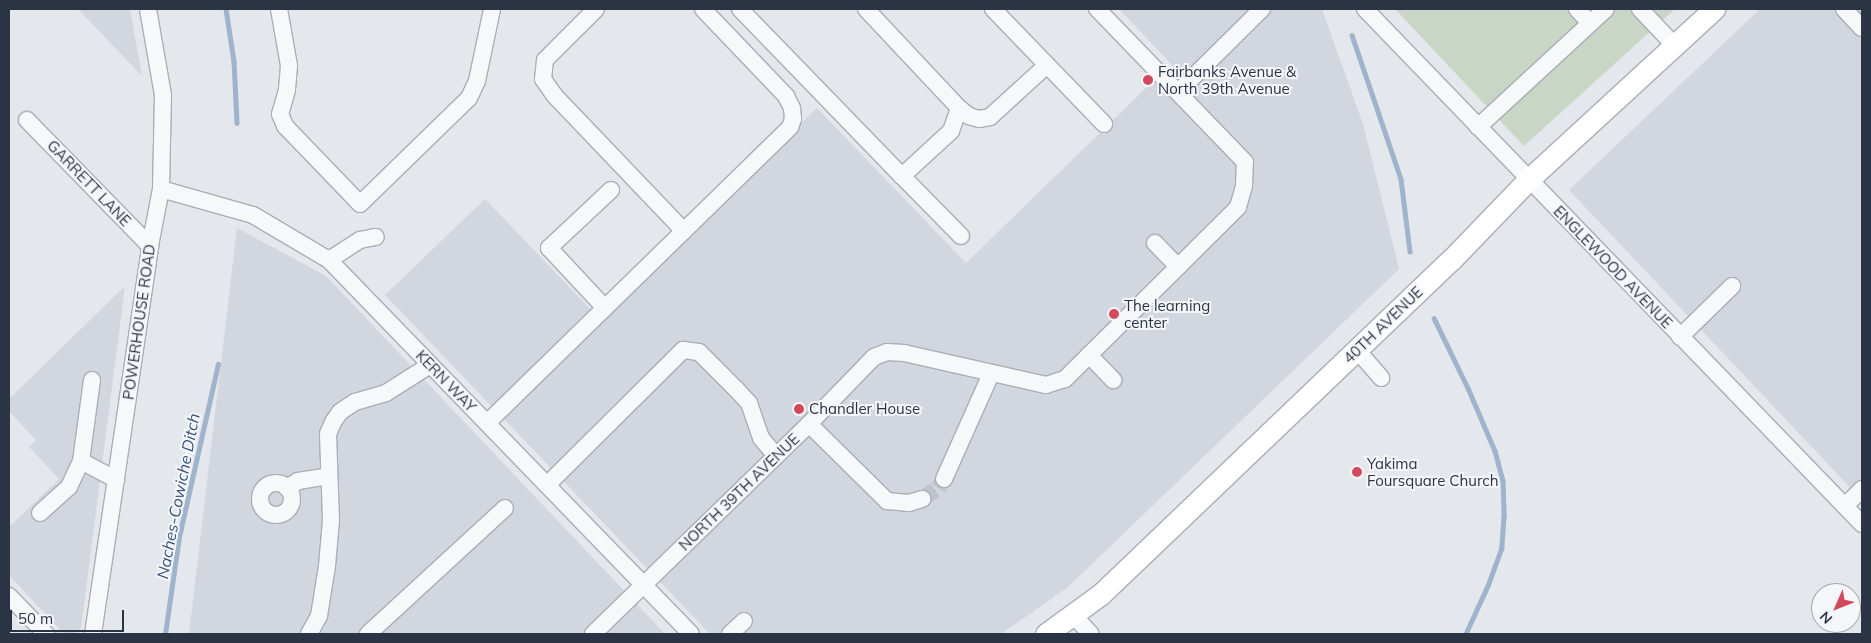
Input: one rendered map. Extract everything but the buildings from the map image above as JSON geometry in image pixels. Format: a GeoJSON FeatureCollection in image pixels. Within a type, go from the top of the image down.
{"type":"FeatureCollection","features":[{"type":"Feature","properties":{"kind":"main road","name":"40TH AVENUE"},"geometry":{"type":"LineString","coordinates":[[1046,634],[1101,594],[1451,260],[1528,180],[1714,9]]}},
{"type":"Feature","properties":{"kind":"street","name":"POWERHOUSE ROAD"},"geometry":{"type":"LineString","coordinates":[[94,634],[150,246],[161,189],[162,95],[148,9]]}},
{"type":"Feature","properties":{"kind":"street"},"geometry":{"type":"LineString","coordinates":[[279,9],[289,66],[287,90],[280,114],[285,126],[360,204],[469,98],[477,81],[492,9]]}},
{"type":"Feature","properties":{"kind":"street"},"geometry":{"type":"LineString","coordinates":[[596,9],[545,60],[543,79],[554,95],[684,230]]}},
{"type":"Feature","properties":{"kind":"street"},"geometry":{"type":"LineString","coordinates":[[487,423],[790,128],[793,119],[792,108],[786,96],[702,9]]}},
{"type":"Feature","properties":{"kind":"street"},"geometry":{"type":"LineString","coordinates":[[866,9],[959,108],[974,117],[990,117],[1047,65]]}},
{"type":"Feature","properties":{"kind":"street"},"geometry":{"type":"LineString","coordinates":[[993,9],[1104,124]]}},
{"type":"Feature","properties":{"kind":"street"},"geometry":{"type":"LineString","coordinates":[[1097,9],[1178,92],[1262,9]]}},
{"type":"Feature","properties":{"kind":"street","name":"ENGLEWOOD AVENUE"},"geometry":{"type":"LineString","coordinates":[[1365,9],[1862,524]]}},
{"type":"Feature","properties":{"kind":"street"},"geometry":{"type":"LineString","coordinates":[[1577,9],[1590,23]]}},
{"type":"Feature","properties":{"kind":"street"},"geometry":{"type":"LineString","coordinates":[[1478,127],[1606,9]]}},
{"type":"Feature","properties":{"kind":"street"},"geometry":{"type":"LineString","coordinates":[[1640,9],[1674,45]]}},
{"type":"Feature","properties":{"kind":"street"},"geometry":{"type":"LineString","coordinates":[[1844,9],[1862,28]]}},
{"type":"Feature","properties":{"kind":"street"},"geometry":{"type":"LineString","coordinates":[[744,10],[902,176],[962,236]]}},
{"type":"Feature","properties":{"kind":"street","name":"NORTH 39TH AVENUE"},"geometry":{"type":"LineString","coordinates":[[593,634],[776,456],[874,357],[887,352],[904,353],[991,374],[1046,384],[1065,379],[1238,207],[1244,186],[1245,162],[1178,92]]}},
{"type":"Feature","properties":{"kind":"street"},"geometry":{"type":"LineString","coordinates":[[902,176],[951,131],[959,108]]}},
{"type":"Feature","properties":{"kind":"street","name":"GARRETT LANE"},"geometry":{"type":"LineString","coordinates":[[27,120],[150,246]]}},
{"type":"Feature","properties":{"kind":"street","name":"KERN WAY"},"geometry":{"type":"LineString","coordinates":[[161,189],[253,215],[329,260],[691,634]]}},
{"type":"Feature","properties":{"kind":"street"},"geometry":{"type":"LineString","coordinates":[[605,308],[549,248],[611,190]]}},
{"type":"Feature","properties":{"kind":"street"},"geometry":{"type":"LineString","coordinates":[[329,260],[360,240],[376,237]]}},
{"type":"Feature","properties":{"kind":"street"},"geometry":{"type":"LineString","coordinates":[[1155,243],[1178,267]]}},
{"type":"Feature","properties":{"kind":"street"},"geometry":{"type":"LineString","coordinates":[[1680,337],[1732,286]]}},
{"type":"Feature","properties":{"kind":"street"},"geometry":{"type":"LineString","coordinates":[[547,485],[683,350],[699,352],[749,403],[761,438],[776,456]]}},
{"type":"Feature","properties":{"kind":"street"},"geometry":{"type":"LineString","coordinates":[[1357,350],[1381,378]]}},
{"type":"Feature","properties":{"kind":"street"},"geometry":{"type":"LineString","coordinates":[[1089,355],[1113,380]]}},
{"type":"Feature","properties":{"kind":"street"},"geometry":{"type":"LineString","coordinates":[[309,634],[319,616],[327,566],[331,520],[328,434],[340,412],[355,402],[386,393],[400,386],[430,365]]}},
{"type":"Feature","properties":{"kind":"street"},"geometry":{"type":"LineString","coordinates":[[944,479],[991,374]]}},
{"type":"Feature","properties":{"kind":"street"},"geometry":{"type":"LineString","coordinates":[[40,513],[69,487],[81,461],[92,380]]}},
{"type":"Feature","properties":{"kind":"street"},"geometry":{"type":"LineString","coordinates":[[808,424],[887,501],[909,504],[922,499]]}},
{"type":"Feature","properties":{"kind":"street"},"geometry":{"type":"LineString","coordinates":[[81,461],[116,480]]}},
{"type":"Feature","properties":{"kind":"street"},"geometry":{"type":"LineString","coordinates":[[287,488],[298,481],[329,476]]}},
{"type":"Feature","properties":{"kind":"street"},"geometry":{"type":"LineString","coordinates":[[1845,506],[1862,489]]}},
{"type":"Feature","properties":{"kind":"street"},"geometry":{"type":"LineString","coordinates":[[368,634],[505,508]]}},
{"type":"Feature","properties":{"kind":"street"},"geometry":{"type":"LineString","coordinates":[[9,596],[46,634]]}},
{"type":"Feature","properties":{"kind":"street"},"geometry":{"type":"LineString","coordinates":[[1073,615],[1091,634]]}},
{"type":"Feature","properties":{"kind":"street"},"geometry":{"type":"LineString","coordinates":[[730,634],[744,621]]}},
{"type":"Feature","properties":{"kind":"shaded area"},"geometry":{"type":"Polygon","coordinates":[[[78,9],[130,9],[142,76],[78,9]]]}},
{"type":"Feature","properties":{"kind":"shaded area"},"geometry":{"type":"Polygon","coordinates":[[[1119,9],[1322,9],[1363,124],[1399,269],[1068,587],[1001,634],[710,634],[385,295],[485,199],[598,317],[817,108],[966,263],[1146,88],[1173,66],[1119,9]]]}},
{"type":"Feature","properties":{"kind":"shaded area"},"geometry":{"type":"Polygon","coordinates":[[[1760,9],[1862,9],[1862,500],[1569,190],[1760,9]]]}},
{"type":"Feature","properties":{"kind":"shaded area"},"geometry":{"type":"Polygon","coordinates":[[[237,228],[326,276],[665,634],[189,634],[237,228]]]}},
{"type":"Feature","properties":{"kind":"shaded area"},"geometry":{"type":"Polygon","coordinates":[[[125,286],[81,628],[74,634],[67,634],[63,633],[9,575],[9,527],[59,479],[29,447],[36,440],[9,411],[9,399],[125,286]]]}},
{"type":"Feature","properties":{"kind":"green space"},"geometry":{"type":"Polygon","coordinates":[[[1395,9],[1675,9],[1524,146],[1395,9]]]}},
{"type":"Feature","properties":{"kind":"waterway","name":"Naches-Cowiche Ditch"},"geometry":{"type":"LineString","coordinates":[[226,9],[234,61],[237,123]]}},
{"type":"Feature","properties":{"kind":"waterway"},"geometry":{"type":"LineString","coordinates":[[1352,35],[1401,179],[1410,251]]}},
{"type":"Feature","properties":{"kind":"waterway"},"geometry":{"type":"LineString","coordinates":[[1434,318],[1468,388],[1495,451],[1503,481],[1504,516],[1502,548],[1488,586],[1466,634]]}},
{"type":"Feature","properties":{"kind":"waterway","name":"Naches-Cowiche Ditch"},"geometry":{"type":"LineString","coordinates":[[165,634],[179,537],[218,364]]}},
{"type":"Feature","properties":{"kind":"tunnel"},"geometry":{"type":"LineString","coordinates":[[922,499],[938,488],[944,479]]}},
{"type":"Feature","properties":{"kind":"place","name":"Fairbanks Avenue & North 39th Avenue"},"geometry":{"type":"Point","coordinates":[1148,80]}},
{"type":"Feature","properties":{"kind":"place","name":"The learning center"},"geometry":{"type":"Point","coordinates":[1114,314]}},
{"type":"Feature","properties":{"kind":"place","name":"Chandler House"},"geometry":{"type":"Point","coordinates":[799,409]}},
{"type":"Feature","properties":{"kind":"place","name":"Yakima Foursquare Church"},"geometry":{"type":"Point","coordinates":[1357,472]}}]}
